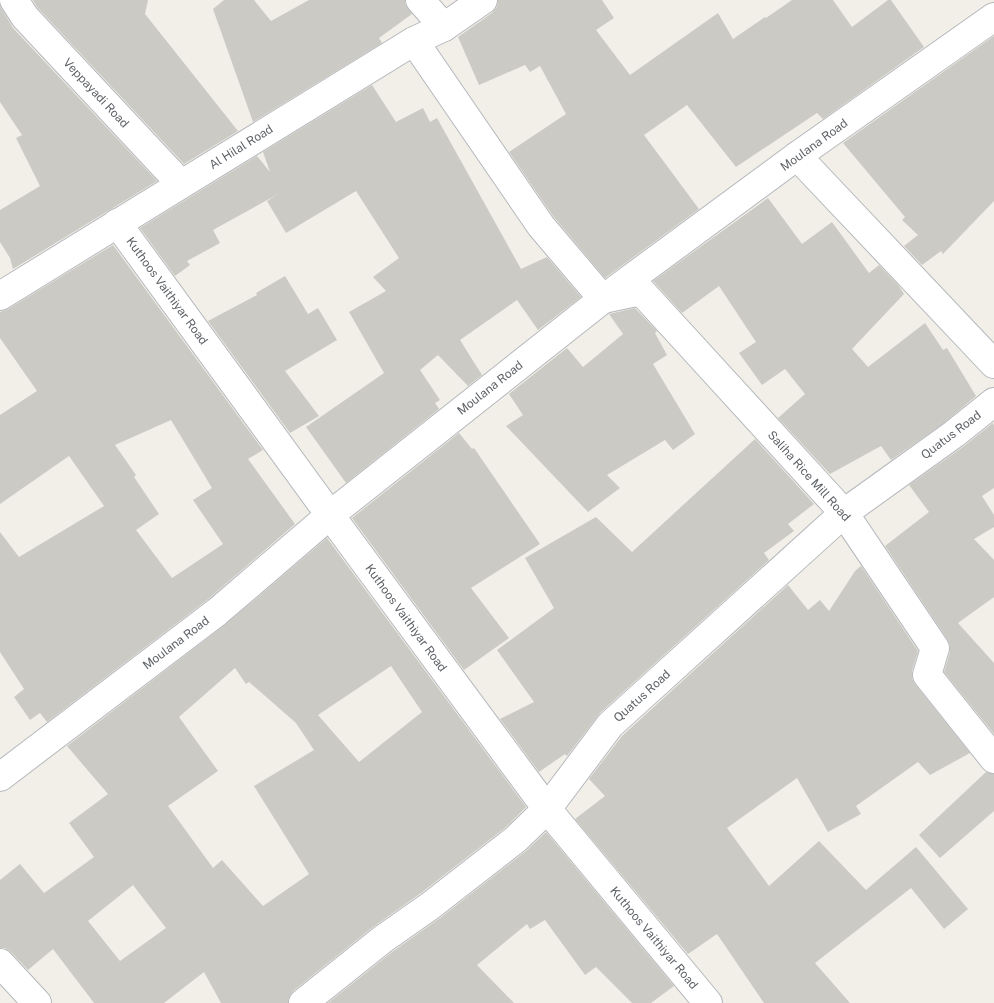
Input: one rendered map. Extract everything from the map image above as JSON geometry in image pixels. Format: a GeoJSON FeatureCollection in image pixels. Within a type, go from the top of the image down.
{"type":"FeatureCollection","features":[{"type":"Feature","properties":{"kind":"street","name":"Veppayadi Road"},"geometry":{"type":"LineString","coordinates":[[14,0],[25,17],[181,184]]}},
{"type":"Feature","properties":{"kind":"street"},"geometry":{"type":"LineString","coordinates":[[420,0],[444,26]]}},
{"type":"Feature","properties":{"kind":"street","name":"Al Hilal Road"},"geometry":{"type":"LineString","coordinates":[[0,296],[414,40],[444,26],[483,0]]}},
{"type":"Feature","properties":{"kind":"street","name":"Moulana Road"},"geometry":{"type":"LineString","coordinates":[[0,777],[217,612],[330,515],[603,299],[797,156],[994,17]]}},
{"type":"Feature","properties":{"kind":"street"},"geometry":{"type":"LineString","coordinates":[[414,40],[541,226],[603,299]]}},
{"type":"Feature","properties":{"kind":"street"},"geometry":{"type":"LineString","coordinates":[[797,156],[994,364]]}},
{"type":"Feature","properties":{"kind":"street","name":"Kuthoos Vaithiyar Road"},"geometry":{"type":"LineString","coordinates":[[118,223],[547,810],[708,1003]]}},
{"type":"Feature","properties":{"kind":"street","name":"Saliha Rice Mill Road"},"geometry":{"type":"LineString","coordinates":[[603,299],[641,291],[844,513],[935,648],[927,675],[994,759]]}},
{"type":"Feature","properties":{"kind":"street","name":"Quatus Road"},"geometry":{"type":"LineString","coordinates":[[303,1003],[383,939],[430,906],[516,839],[547,810],[610,725],[844,513],[954,434],[994,402]]}},
{"type":"Feature","properties":{"kind":"street"},"geometry":{"type":"LineString","coordinates":[[0,963],[37,1003]]}},
{"type":"Feature","properties":{"kind":"building"},"geometry":{"type":"Polygon","coordinates":[[[33,0],[148,0],[145,14],[238,131],[184,164],[37,7],[33,0]]]}},
{"type":"Feature","properties":{"kind":"building"},"geometry":{"type":"Polygon","coordinates":[[[224,0],[254,0],[271,21],[309,0],[405,0],[405,4],[412,14],[379,38],[382,43],[253,122],[213,9],[224,0]]]}},
{"type":"Feature","properties":{"kind":"building"},"geometry":{"type":"Polygon","coordinates":[[[498,0],[602,0],[614,18],[596,30],[630,75],[718,13],[733,39],[792,0],[833,0],[852,27],[888,0],[891,0],[924,47],[823,119],[817,113],[736,167],[687,105],[644,135],[699,209],[605,278],[553,216],[509,152],[566,114],[540,66],[530,72],[525,65],[479,85],[458,37],[492,13],[497,7],[498,0]]]}},
{"type":"Feature","properties":{"kind":"building"},"geometry":{"type":"Polygon","coordinates":[[[0,6],[13,28],[157,181],[13,269],[10,258],[0,242],[0,210],[40,186],[16,138],[22,135],[0,102],[0,6]]]}},
{"type":"Feature","properties":{"kind":"building"},"geometry":{"type":"Polygon","coordinates":[[[994,36],[994,201],[943,254],[941,251],[922,265],[904,246],[918,235],[902,220],[905,217],[843,143],[994,36]]]}},
{"type":"Feature","properties":{"kind":"building"},"geometry":{"type":"Polygon","coordinates":[[[372,85],[396,122],[423,108],[430,122],[437,118],[521,269],[547,257],[581,297],[538,330],[517,300],[460,340],[482,375],[468,386],[438,355],[420,370],[440,400],[435,403],[439,409],[346,483],[306,427],[384,373],[349,312],[386,291],[373,277],[399,258],[356,191],[286,233],[267,201],[278,194],[213,230],[220,243],[187,261],[190,265],[175,276],[140,228],[257,156],[270,172],[263,152],[372,85]]]}},
{"type":"Feature","properties":{"kind":"building"},"geometry":{"type":"Polygon","coordinates":[[[768,198],[802,244],[832,222],[869,273],[879,265],[904,294],[852,349],[868,367],[925,323],[943,350],[947,348],[976,396],[945,422],[891,460],[881,446],[830,474],[778,418],[805,394],[785,369],[762,385],[739,353],[756,342],[719,286],[682,313],[653,281],[768,198]]]}},
{"type":"Feature","properties":{"kind":"building"},"geometry":{"type":"Polygon","coordinates":[[[113,245],[263,450],[248,459],[295,524],[207,600],[47,722],[40,713],[30,720],[14,697],[24,689],[0,652],[0,532],[19,557],[104,506],[69,456],[0,504],[0,415],[37,391],[0,338],[0,312],[113,245]],[[171,420],[115,445],[136,475],[134,477],[159,514],[136,530],[172,578],[223,544],[193,500],[212,488],[171,420]]]}},
{"type":"Feature","properties":{"kind":"building"},"geometry":{"type":"Polygon","coordinates":[[[285,276],[308,314],[318,308],[337,340],[285,371],[319,416],[290,433],[208,321],[257,295],[256,293],[285,276]]]}},
{"type":"Feature","properties":{"kind":"building"},"geometry":{"type":"Polygon","coordinates":[[[635,308],[657,331],[655,333],[667,355],[653,364],[695,434],[673,450],[665,440],[607,475],[620,488],[588,512],[506,426],[523,415],[509,394],[567,348],[583,367],[623,334],[609,314],[635,308]]]}},
{"type":"Feature","properties":{"kind":"building"},"geometry":{"type":"Polygon","coordinates":[[[993,423],[994,488],[982,496],[994,515],[994,527],[974,539],[994,560],[994,597],[958,623],[994,663],[994,734],[944,672],[950,652],[948,640],[885,546],[929,512],[909,485],[993,423]]]}},
{"type":"Feature","properties":{"kind":"building"},"geometry":{"type":"Polygon","coordinates":[[[459,433],[472,449],[474,448],[540,544],[471,588],[509,638],[464,670],[352,518],[459,433]]]}},
{"type":"Feature","properties":{"kind":"building"},"geometry":{"type":"Polygon","coordinates":[[[755,439],[814,504],[788,524],[794,531],[764,553],[769,560],[600,713],[567,756],[565,754],[539,772],[500,719],[534,702],[497,650],[554,608],[525,558],[596,517],[632,552],[755,439]]]}},
{"type":"Feature","properties":{"kind":"building"},"geometry":{"type":"Polygon","coordinates":[[[327,538],[526,807],[506,827],[421,893],[373,927],[293,991],[288,1003],[221,1003],[204,972],[164,1003],[94,1003],[53,949],[28,970],[11,952],[5,948],[0,948],[0,880],[20,864],[44,893],[94,857],[69,823],[108,794],[67,746],[226,624],[327,538]],[[391,666],[318,715],[359,762],[422,712],[391,666]],[[235,668],[179,717],[218,771],[168,806],[213,868],[222,860],[263,906],[309,874],[254,786],[314,750],[296,723],[249,682],[246,684],[235,668]],[[133,885],[88,921],[120,961],[166,928],[133,885]]]}},
{"type":"Feature","properties":{"kind":"building"},"geometry":{"type":"Polygon","coordinates":[[[861,566],[918,651],[912,671],[912,678],[915,684],[970,753],[930,775],[918,762],[856,806],[861,814],[828,832],[797,778],[727,828],[769,886],[819,841],[866,890],[916,847],[968,909],[944,929],[911,888],[815,963],[850,1003],[764,1003],[717,934],[688,954],[575,819],[605,796],[589,779],[622,736],[788,585],[808,610],[820,600],[829,611],[855,571],[861,566]]]}},
{"type":"Feature","properties":{"kind":"building"},"geometry":{"type":"Polygon","coordinates":[[[986,772],[994,774],[994,811],[940,858],[919,835],[986,772]]]}},
{"type":"Feature","properties":{"kind":"building"},"geometry":{"type":"Polygon","coordinates":[[[546,832],[674,986],[651,1003],[632,1003],[596,967],[585,975],[545,920],[530,929],[527,924],[477,965],[514,1003],[328,1003],[526,851],[546,832]]]}}]}
